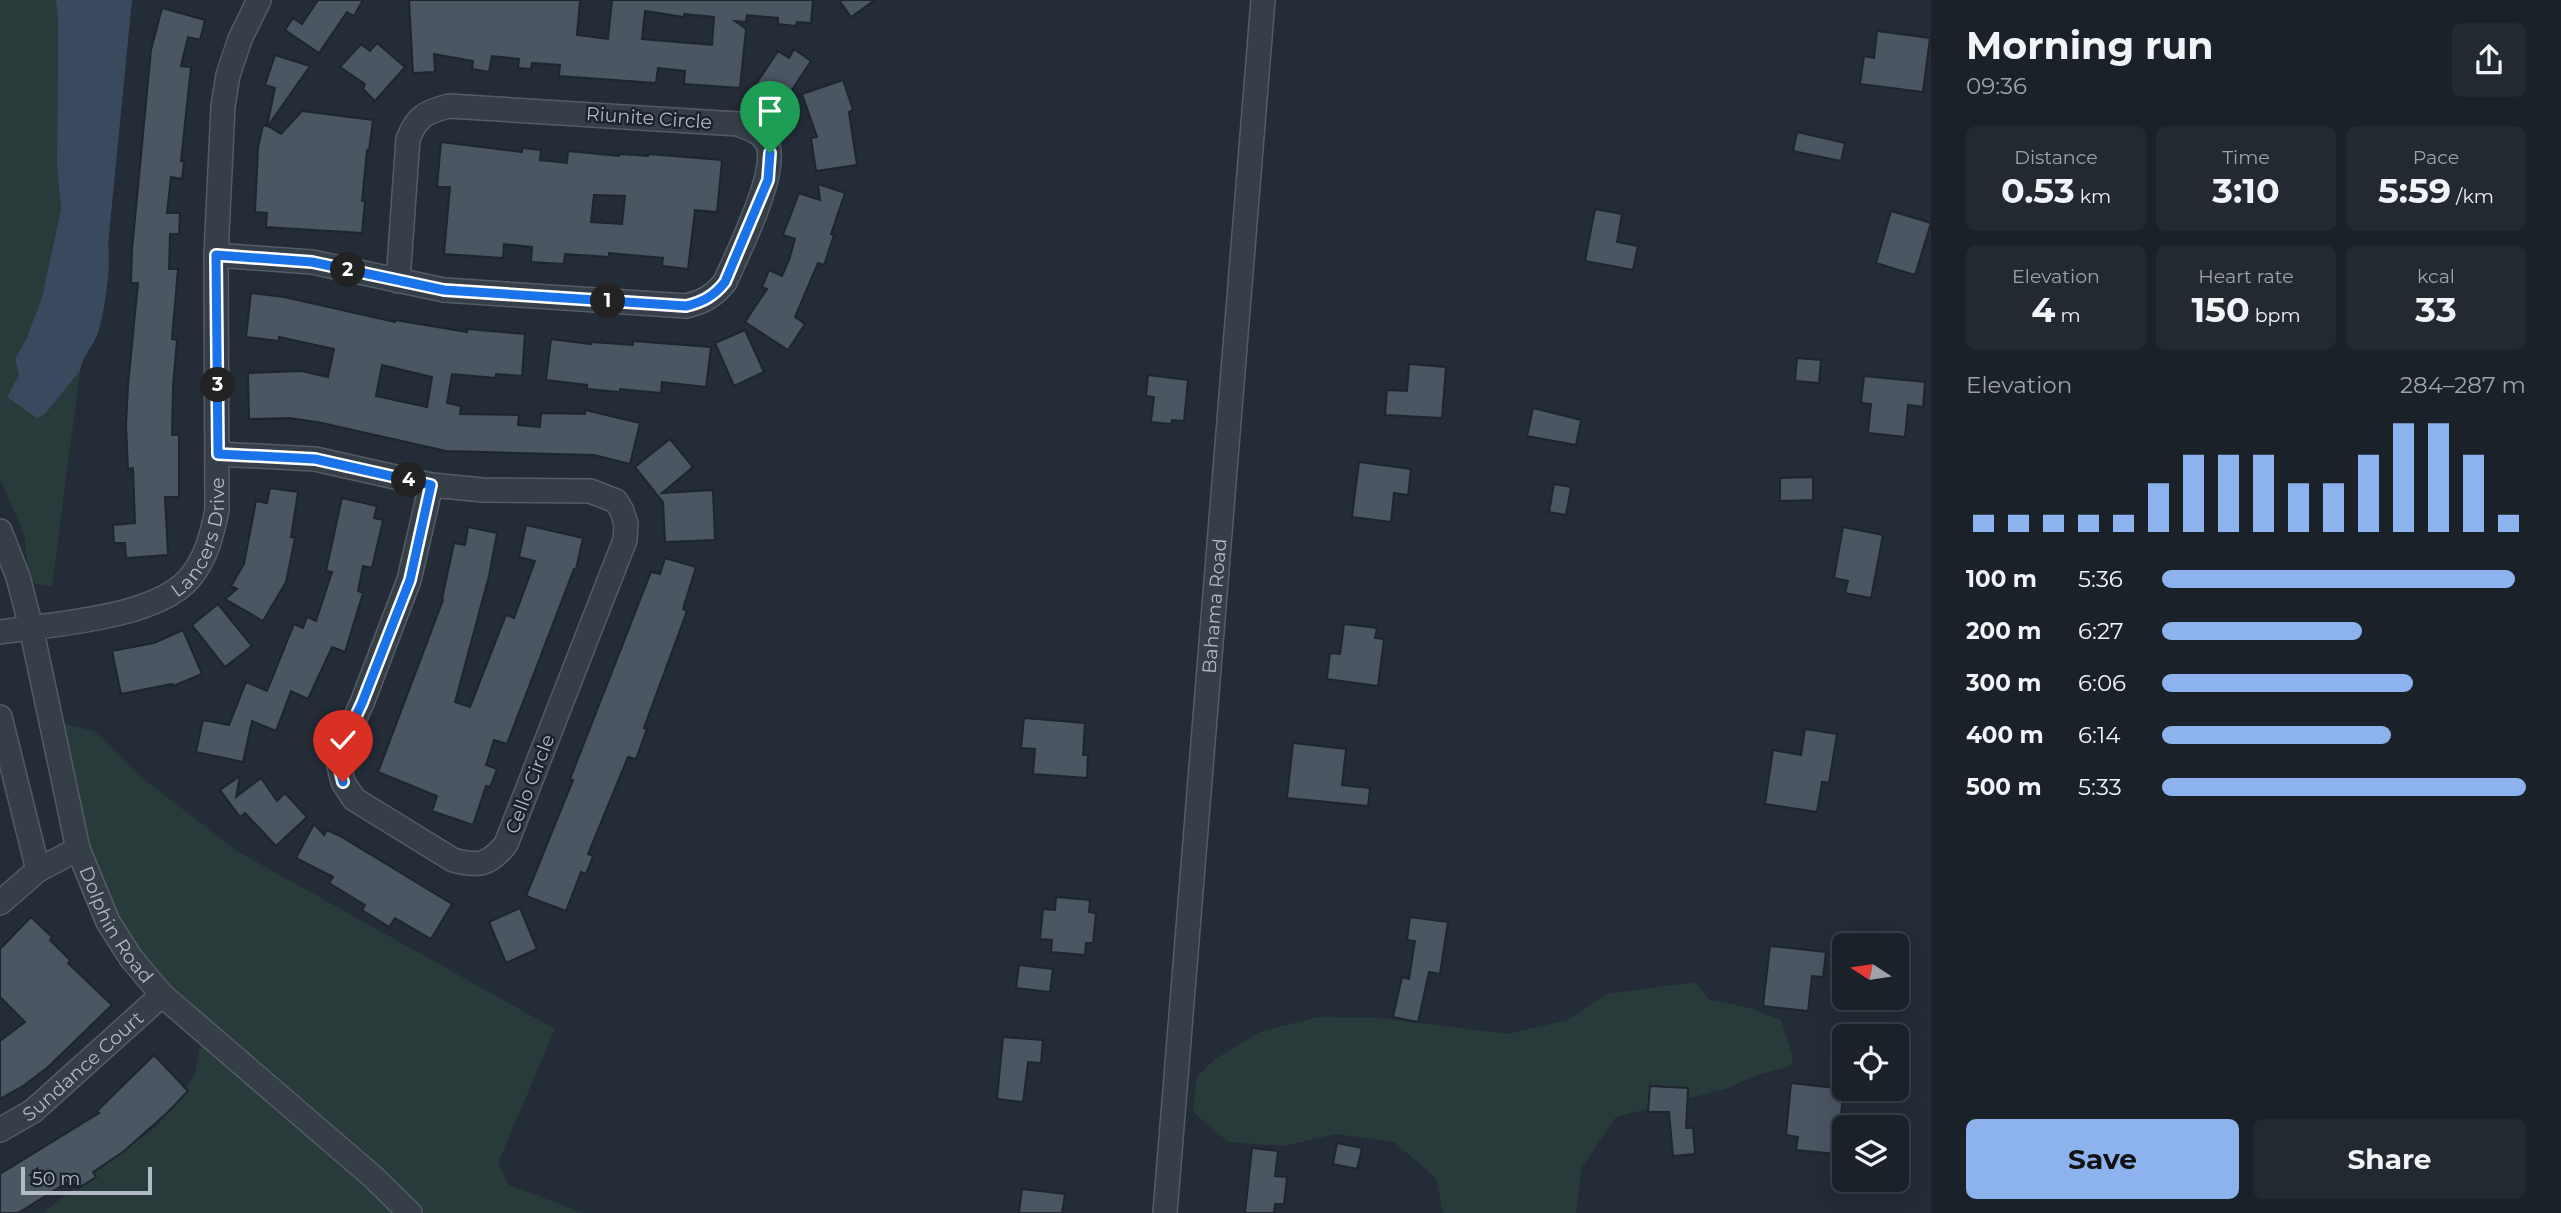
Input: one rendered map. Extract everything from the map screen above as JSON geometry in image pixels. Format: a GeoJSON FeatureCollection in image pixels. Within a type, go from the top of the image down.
{"type":"FeatureCollection","features":[{"type":"Feature","properties":{"kind":"street","name":"Lancers Drive"},"geometry":{"type":"LineString","coordinates":[[0,632],[114,615],[144,606],[187,581],[201,563],[212,537],[217,510],[216,255],[223,106],[228,75],[240,39],[259,0]]}},
{"type":"Feature","properties":{"kind":"street","name":"Bahama Road"},"geometry":{"type":"LineString","coordinates":[[1166,1213],[1263,0]]}},
{"type":"Feature","properties":{"kind":"street","name":"Riunite Circle"},"geometry":{"type":"LineString","coordinates":[[216,255],[312,262],[398,281],[444,290],[686,306],[703,302],[717,293],[725,282],[768,180],[770,153],[766,141],[754,130],[738,124],[449,106],[431,110],[415,122],[408,139],[398,281]]}},
{"type":"Feature","properties":{"kind":"street","name":"Cello Circle"},"geometry":{"type":"LineString","coordinates":[[218,454],[315,459],[431,485],[483,490],[590,491],[616,501],[626,524],[625,540],[506,844],[495,857],[485,863],[471,865],[453,860],[354,799],[343,782],[339,766],[342,746],[362,703],[410,580],[431,485]]}},
{"type":"Feature","properties":{"kind":"street","name":"Dolphin Road"},"geometry":{"type":"LineString","coordinates":[[0,531],[18,577],[31,627],[78,849],[108,922],[131,958],[162,995],[372,1175],[410,1213]]}},
{"type":"Feature","properties":{"kind":"street"},"geometry":{"type":"LineString","coordinates":[[0,717],[38,870]]}},
{"type":"Feature","properties":{"kind":"street"},"geometry":{"type":"LineString","coordinates":[[0,903],[38,870],[78,849]]}},
{"type":"Feature","properties":{"kind":"street","name":"Sundance Court"},"geometry":{"type":"LineString","coordinates":[[0,1130],[33,1111],[162,995]]}},
{"type":"Feature","properties":{"kind":"shaded area"},"geometry":{"type":"Polygon","coordinates":[[[0,0],[56,0],[58,20],[57,167],[61,209],[42,297],[26,340],[15,359],[19,375],[7,397],[37,417],[45,414],[80,371],[52,587],[30,583],[24,534],[0,479],[0,0]]]}},
{"type":"Feature","properties":{"kind":"shaded area"},"geometry":{"type":"Polygon","coordinates":[[[60,723],[94,731],[136,773],[237,851],[555,1029],[498,1163],[509,1185],[584,1213],[422,1213],[179,997],[117,919],[87,845],[60,723]]]}},
{"type":"Feature","properties":{"kind":"shaded area"},"geometry":{"type":"Polygon","coordinates":[[[1695,982],[1710,1000],[1750,1008],[1781,1020],[1793,1057],[1791,1066],[1757,1075],[1728,1088],[1616,1117],[1582,1167],[1576,1213],[1443,1213],[1436,1178],[1394,1142],[1336,1134],[1284,1146],[1228,1142],[1193,1112],[1196,1078],[1215,1059],[1262,1031],[1318,1017],[1379,1018],[1508,1034],[1568,1020],[1607,994],[1695,982]]]}},
{"type":"Feature","properties":{"kind":"shaded area"},"geometry":{"type":"Polygon","coordinates":[[[201,1041],[365,1182],[397,1213],[42,1213],[157,1126],[194,1077],[201,1041]]]}},
{"type":"Feature","properties":{"kind":"water"},"geometry":{"type":"Polygon","coordinates":[[[56,0],[132,0],[108,245],[108,276],[101,321],[80,371],[45,414],[37,418],[7,397],[19,375],[15,359],[26,340],[42,297],[61,209],[57,167],[56,0]]]}},
{"type":"Feature","properties":{"kind":"building"},"geometry":{"type":"Polygon","coordinates":[[[318,0],[363,0],[354,16],[347,12],[319,53],[285,30],[293,18],[302,24],[318,0]]]}},
{"type":"Feature","properties":{"kind":"building"},"geometry":{"type":"Polygon","coordinates":[[[409,0],[580,0],[577,35],[608,39],[612,0],[813,0],[811,23],[797,22],[796,26],[778,24],[778,18],[747,15],[746,22],[735,21],[746,29],[740,88],[684,84],[685,71],[658,68],[656,83],[559,76],[560,65],[532,63],[531,69],[518,68],[519,59],[492,56],[489,72],[472,69],[473,61],[434,54],[435,72],[413,73],[409,0]],[[645,11],[642,39],[712,45],[714,17],[684,14],[684,17],[645,11]]]}},
{"type":"Feature","properties":{"kind":"building"},"geometry":{"type":"Polygon","coordinates":[[[839,0],[875,0],[851,17],[839,0]]]}},
{"type":"Feature","properties":{"kind":"building"},"geometry":{"type":"Polygon","coordinates":[[[162,8],[205,20],[200,40],[188,37],[181,66],[191,67],[181,161],[184,161],[182,179],[171,177],[167,213],[180,213],[179,234],[170,234],[169,269],[178,269],[172,339],[177,340],[172,435],[179,435],[179,497],[165,497],[168,555],[126,558],[125,543],[114,543],[113,525],[135,523],[133,468],[128,469],[126,425],[138,283],[131,283],[132,250],[151,50],[162,8]]]}},
{"type":"Feature","properties":{"kind":"building"},"geometry":{"type":"Polygon","coordinates":[[[1877,31],[1930,38],[1923,92],[1860,84],[1864,56],[1874,58],[1877,31]]]}},
{"type":"Feature","properties":{"kind":"building"},"geometry":{"type":"Polygon","coordinates":[[[377,43],[405,67],[375,101],[363,89],[365,84],[340,67],[361,44],[370,51],[377,43]]]}},
{"type":"Feature","properties":{"kind":"building"},"geometry":{"type":"Polygon","coordinates":[[[794,49],[811,61],[780,108],[752,90],[778,51],[789,58],[794,49]]]}},
{"type":"Feature","properties":{"kind":"building"},"geometry":{"type":"Polygon","coordinates":[[[275,55],[310,66],[268,126],[281,134],[302,111],[373,120],[362,201],[365,201],[362,233],[266,227],[267,213],[255,212],[258,148],[263,125],[267,126],[275,88],[265,85],[275,55]]]}},
{"type":"Feature","properties":{"kind":"building"},"geometry":{"type":"Polygon","coordinates":[[[843,80],[853,110],[849,112],[857,165],[816,171],[811,138],[817,137],[802,94],[843,80]]]}},
{"type":"Feature","properties":{"kind":"building"},"geometry":{"type":"Polygon","coordinates":[[[1797,132],[1845,143],[1841,161],[1793,151],[1797,132]]]}},
{"type":"Feature","properties":{"kind":"building"},"geometry":{"type":"Polygon","coordinates":[[[441,142],[522,152],[522,148],[541,150],[540,160],[567,163],[568,151],[722,160],[717,212],[695,210],[688,269],[662,266],[663,258],[609,253],[609,257],[565,254],[564,264],[531,262],[532,247],[504,244],[503,258],[444,254],[450,187],[437,187],[441,142]],[[594,195],[591,222],[622,224],[625,196],[594,195]]]}},
{"type":"Feature","properties":{"kind":"building"},"geometry":{"type":"Polygon","coordinates":[[[818,184],[845,193],[824,265],[818,263],[795,317],[805,324],[788,350],[745,322],[767,289],[762,287],[769,270],[782,276],[789,260],[795,239],[783,235],[799,193],[820,200],[818,184]]]}},
{"type":"Feature","properties":{"kind":"building"},"geometry":{"type":"Polygon","coordinates":[[[1595,209],[1622,214],[1617,242],[1638,246],[1633,270],[1585,261],[1595,209]]]}},
{"type":"Feature","properties":{"kind":"building"},"geometry":{"type":"Polygon","coordinates":[[[1891,211],[1931,223],[1915,275],[1876,263],[1891,211]]]}},
{"type":"Feature","properties":{"kind":"building"},"geometry":{"type":"Polygon","coordinates":[[[251,293],[284,297],[395,322],[467,332],[467,329],[525,334],[522,376],[496,374],[496,378],[452,374],[447,403],[461,406],[460,414],[519,415],[518,425],[540,427],[541,413],[585,414],[585,410],[640,423],[630,464],[594,455],[446,451],[322,423],[290,418],[249,419],[248,373],[301,371],[328,377],[334,349],[279,337],[279,341],[246,337],[251,293]],[[382,365],[376,396],[427,407],[432,377],[382,365]]]}},
{"type":"Feature","properties":{"kind":"building"},"geometry":{"type":"Polygon","coordinates":[[[745,330],[764,372],[734,386],[715,343],[745,330]]]}},
{"type":"Feature","properties":{"kind":"building"},"geometry":{"type":"Polygon","coordinates":[[[551,339],[591,344],[633,345],[633,341],[711,347],[706,387],[662,382],[661,393],[620,389],[620,392],[587,389],[587,385],[546,380],[551,339]]]}},
{"type":"Feature","properties":{"kind":"building"},"geometry":{"type":"Polygon","coordinates":[[[1797,358],[1821,360],[1819,383],[1795,381],[1797,358]]]}},
{"type":"Feature","properties":{"kind":"building"},"geometry":{"type":"Polygon","coordinates":[[[1409,364],[1446,367],[1442,418],[1385,415],[1387,390],[1407,391],[1409,364]]]}},
{"type":"Feature","properties":{"kind":"building"},"geometry":{"type":"Polygon","coordinates":[[[1148,375],[1188,380],[1184,421],[1172,420],[1171,424],[1151,422],[1154,397],[1146,396],[1148,375]]]}},
{"type":"Feature","properties":{"kind":"building"},"geometry":{"type":"Polygon","coordinates":[[[1864,376],[1925,382],[1923,407],[1908,405],[1905,437],[1868,433],[1871,404],[1861,403],[1864,376]]]}},
{"type":"Feature","properties":{"kind":"building"},"geometry":{"type":"Polygon","coordinates":[[[1533,408],[1581,420],[1576,445],[1527,436],[1533,408]]]}},
{"type":"Feature","properties":{"kind":"building"},"geometry":{"type":"Polygon","coordinates":[[[670,439],[693,467],[662,493],[713,490],[715,540],[665,542],[663,502],[635,467],[670,439]]]}},
{"type":"Feature","properties":{"kind":"building"},"geometry":{"type":"Polygon","coordinates":[[[1359,462],[1411,469],[1408,495],[1394,493],[1391,522],[1352,517],[1359,462]]]}},
{"type":"Feature","properties":{"kind":"building"},"geometry":{"type":"Polygon","coordinates":[[[1813,477],[1813,500],[1780,501],[1780,478],[1813,477]]]}},
{"type":"Feature","properties":{"kind":"building"},"geometry":{"type":"Polygon","coordinates":[[[1554,484],[1571,487],[1566,515],[1549,512],[1554,484]]]}},
{"type":"Feature","properties":{"kind":"building"},"geometry":{"type":"Polygon","coordinates":[[[270,488],[298,492],[291,537],[295,538],[286,582],[263,621],[225,599],[237,589],[231,586],[244,564],[256,501],[267,503],[270,488]]]}},
{"type":"Feature","properties":{"kind":"building"},"geometry":{"type":"Polygon","coordinates":[[[342,498],[377,506],[374,518],[383,520],[372,568],[363,566],[358,591],[363,593],[345,652],[332,647],[308,699],[291,691],[276,731],[252,721],[243,762],[196,752],[203,720],[229,725],[246,682],[267,691],[294,624],[303,628],[307,617],[316,621],[332,572],[326,571],[342,498]]]}},
{"type":"Feature","properties":{"kind":"building"},"geometry":{"type":"Polygon","coordinates":[[[526,525],[583,538],[576,569],[507,744],[494,740],[486,765],[497,769],[490,787],[486,786],[473,825],[432,811],[437,796],[378,772],[443,600],[454,543],[465,545],[468,527],[497,533],[489,576],[455,702],[470,707],[506,615],[514,618],[535,561],[519,557],[526,525]]]}},
{"type":"Feature","properties":{"kind":"building"},"geometry":{"type":"Polygon","coordinates":[[[1843,527],[1883,535],[1871,598],[1845,593],[1848,581],[1834,578],[1843,527]]]}},
{"type":"Feature","properties":{"kind":"building"},"geometry":{"type":"Polygon","coordinates":[[[665,558],[696,567],[683,609],[687,611],[644,728],[647,729],[636,759],[628,757],[588,854],[593,856],[586,874],[581,872],[566,911],[526,896],[651,572],[660,574],[665,558]]]}},
{"type":"Feature","properties":{"kind":"building"},"geometry":{"type":"Polygon","coordinates":[[[218,604],[252,646],[225,667],[192,625],[218,604]]]}},
{"type":"Feature","properties":{"kind":"building"},"geometry":{"type":"Polygon","coordinates":[[[1344,624],[1377,628],[1375,638],[1384,639],[1378,686],[1327,679],[1330,653],[1340,654],[1344,624]]]}},
{"type":"Feature","properties":{"kind":"building"},"geometry":{"type":"Polygon","coordinates":[[[183,630],[202,674],[173,686],[172,684],[121,694],[112,651],[154,643],[183,630]]]}},
{"type":"Feature","properties":{"kind":"building"},"geometry":{"type":"Polygon","coordinates":[[[1024,718],[1085,723],[1083,755],[1088,755],[1087,778],[1033,774],[1035,749],[1021,748],[1024,718]]]}},
{"type":"Feature","properties":{"kind":"building"},"geometry":{"type":"Polygon","coordinates":[[[1805,729],[1837,734],[1829,783],[1822,782],[1817,812],[1765,804],[1773,750],[1801,755],[1805,729]]]}},
{"type":"Feature","properties":{"kind":"building"},"geometry":{"type":"Polygon","coordinates":[[[1293,743],[1346,749],[1342,785],[1370,788],[1368,806],[1287,798],[1293,743]]]}},
{"type":"Feature","properties":{"kind":"building"},"geometry":{"type":"Polygon","coordinates":[[[240,776],[236,797],[261,778],[277,801],[285,793],[307,817],[276,846],[245,813],[240,817],[220,790],[240,776]]]}},
{"type":"Feature","properties":{"kind":"building"},"geometry":{"type":"Polygon","coordinates":[[[314,824],[324,835],[327,830],[340,836],[452,904],[431,939],[395,918],[389,927],[362,910],[365,905],[329,883],[333,877],[296,858],[314,824]]]}},
{"type":"Feature","properties":{"kind":"building"},"geometry":{"type":"Polygon","coordinates":[[[1056,897],[1090,900],[1089,912],[1096,913],[1093,943],[1086,943],[1085,955],[1051,952],[1052,940],[1040,939],[1043,909],[1055,910],[1056,897]]]}},
{"type":"Feature","properties":{"kind":"building"},"geometry":{"type":"Polygon","coordinates":[[[520,908],[537,949],[506,963],[489,922],[520,908]]]}},
{"type":"Feature","properties":{"kind":"building"},"geometry":{"type":"Polygon","coordinates":[[[31,917],[52,937],[50,940],[70,960],[68,963],[112,1005],[47,1068],[0,1099],[0,1041],[25,1022],[0,997],[0,949],[31,917]]]}},
{"type":"Feature","properties":{"kind":"building"},"geometry":{"type":"Polygon","coordinates":[[[1410,917],[1448,922],[1440,974],[1429,972],[1418,1022],[1393,1017],[1402,977],[1409,979],[1415,941],[1407,940],[1410,917]]]}},
{"type":"Feature","properties":{"kind":"building"},"geometry":{"type":"Polygon","coordinates":[[[1770,946],[1826,952],[1823,977],[1812,976],[1808,1011],[1763,1006],[1770,946]]]}},
{"type":"Feature","properties":{"kind":"building"},"geometry":{"type":"Polygon","coordinates":[[[1019,965],[1053,969],[1050,992],[1016,988],[1019,965]]]}},
{"type":"Feature","properties":{"kind":"building"},"geometry":{"type":"Polygon","coordinates":[[[1003,1037],[1043,1040],[1041,1063],[1028,1062],[1023,1102],[997,1099],[1003,1037]]]}},
{"type":"Feature","properties":{"kind":"building"},"geometry":{"type":"Polygon","coordinates":[[[154,1055],[188,1091],[168,1112],[123,1152],[93,1172],[96,1177],[77,1189],[71,1180],[18,1213],[0,1213],[0,1174],[99,1113],[97,1111],[154,1055]]]}},
{"type":"Feature","properties":{"kind":"building"},"geometry":{"type":"Polygon","coordinates":[[[1791,1083],[1832,1088],[1832,1101],[1843,1101],[1841,1115],[1832,1115],[1832,1154],[1796,1150],[1798,1137],[1786,1135],[1791,1083]]]}},
{"type":"Feature","properties":{"kind":"building"},"geometry":{"type":"Polygon","coordinates":[[[1650,1086],[1688,1088],[1686,1128],[1693,1128],[1695,1154],[1673,1156],[1669,1112],[1648,1112],[1650,1086]]]}},
{"type":"Feature","properties":{"kind":"building"},"geometry":{"type":"Polygon","coordinates":[[[1337,1143],[1362,1148],[1357,1169],[1333,1164],[1337,1143]]]}},
{"type":"Feature","properties":{"kind":"building"},"geometry":{"type":"Polygon","coordinates":[[[1252,1148],[1278,1151],[1275,1176],[1287,1177],[1284,1204],[1275,1204],[1274,1213],[1245,1213],[1252,1148]]]}},
{"type":"Feature","properties":{"kind":"building"},"geometry":{"type":"Polygon","coordinates":[[[1022,1189],[1065,1194],[1062,1213],[1019,1213],[1022,1189]]]}},
{"type":"Feature","properties":{"kind":"route"},"geometry":{"type":"LineString","coordinates":[[343,782],[339,766],[342,746],[362,703],[410,580],[431,485],[315,459],[279,455],[218,454],[216,255],[312,262],[444,290],[686,306],[703,302],[717,293],[725,282],[768,180],[770,153]]}}]}
